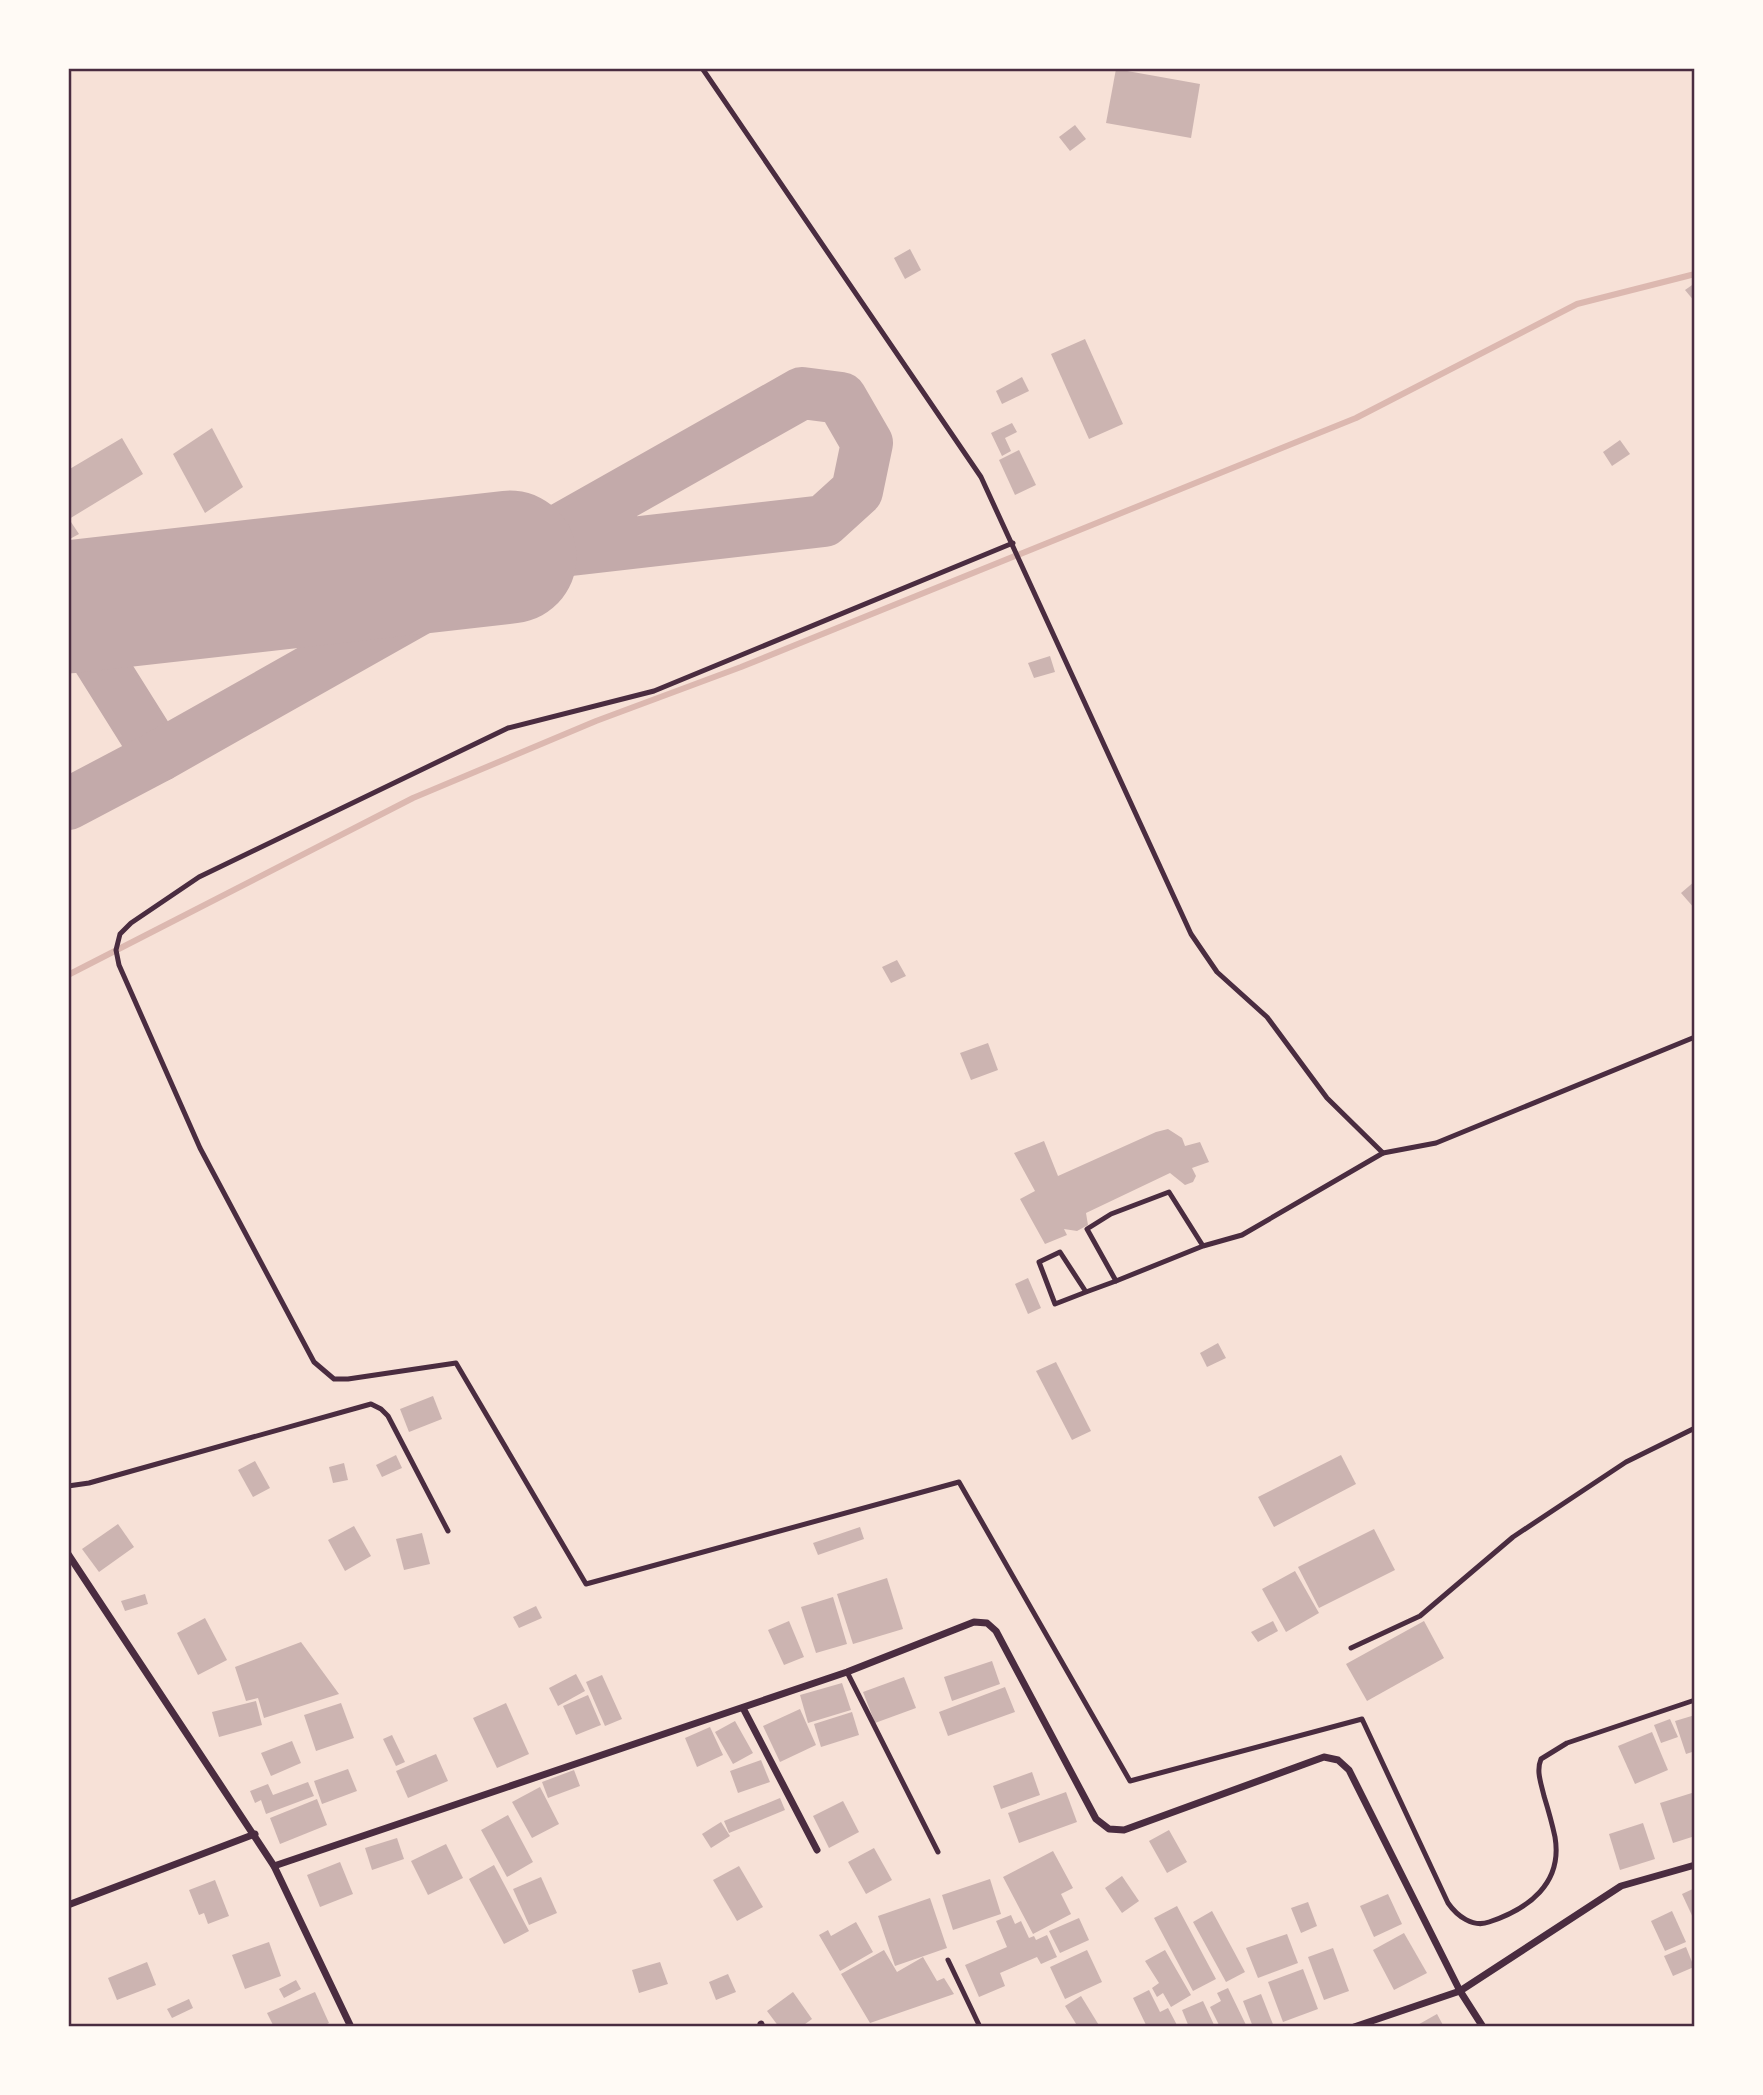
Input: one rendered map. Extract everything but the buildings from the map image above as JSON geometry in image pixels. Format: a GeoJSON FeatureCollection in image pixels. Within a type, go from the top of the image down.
{"type":"FeatureCollection","features":[{"type":"Feature","properties":{"kind":"street"},"geometry":{"type":"LineString","coordinates":[[68,1554],[255,1834],[274,1866],[351,2027]]}},
{"type":"Feature","properties":{"kind":"street"},"geometry":{"type":"LineString","coordinates":[[274,1866],[848,1672],[974,1622],[986,1623],[996,1631],[1096,1819],[1109,1829],[1124,1830],[1324,1757],[1338,1760],[1349,1770],[1460,1991],[1483,2027]]}},
{"type":"Feature","properties":{"kind":"street"},"geometry":{"type":"LineString","coordinates":[[743,1708],[817,1850]]}},
{"type":"Feature","properties":{"kind":"street"},"geometry":{"type":"LineString","coordinates":[[68,1905],[255,1834]]}},
{"type":"Feature","properties":{"kind":"street"},"geometry":{"type":"LineString","coordinates":[[1354,2027],[1460,1991],[1621,1886],[1695,1865]]}},
{"type":"Feature","properties":{"kind":"lane"},"geometry":{"type":"LineString","coordinates":[[702,68],[981,477],[1191,934],[1217,972],[1267,1017],[1327,1098],[1382,1153]]}},
{"type":"Feature","properties":{"kind":"lane"},"geometry":{"type":"LineString","coordinates":[[1013,543],[654,691],[508,728],[199,877],[131,923],[120,934],[116,950],[119,965],[200,1148],[314,1362],[334,1380],[456,1363],[586,1584],[959,1482],[1130,1781],[1362,1719],[1448,1903],[1460,1916],[1476,1923],[1486,1924],[1528,1905],[1550,1879],[1556,1848],[1538,1772],[1541,1759],[1567,1743],[1695,1700]]}},
{"type":"Feature","properties":{"kind":"lane"},"geometry":{"type":"LineString","coordinates":[[1086,1292],[1060,1252],[1039,1262],[1055,1304],[1203,1247],[1242,1235],[1382,1153],[1436,1143],[1695,1037]]}},
{"type":"Feature","properties":{"kind":"lane"},"geometry":{"type":"LineString","coordinates":[[1116,1281],[1087,1229],[1111,1214],[1134,1205],[1169,1192],[1203,1247]]}},
{"type":"Feature","properties":{"kind":"lane"},"geometry":{"type":"LineString","coordinates":[[68,1486],[89,1483],[371,1404],[382,1409],[388,1416],[448,1531]]}},
{"type":"Feature","properties":{"kind":"lane"},"geometry":{"type":"LineString","coordinates":[[1351,1648],[1420,1616],[1513,1537],[1626,1462],[1695,1428]]}},
{"type":"Feature","properties":{"kind":"lane"},"geometry":{"type":"LineString","coordinates":[[848,1672],[938,1852]]}},
{"type":"Feature","properties":{"kind":"lane"},"geometry":{"type":"LineString","coordinates":[[948,1960],[980,2027]]}},
{"type":"Feature","properties":{"kind":"waterway"},"geometry":{"type":"LineString","coordinates":[[68,975],[413,798],[596,721],[741,667],[1356,418],[1577,304],[1695,274]]}},
{"type":"Feature","properties":{"kind":"taxiway"},"geometry":{"type":"LineString","coordinates":[[68,804],[159,756],[802,393],[841,398],[867,443],[857,491],[824,521],[510,557]]}},
{"type":"Feature","properties":{"kind":"taxiway"},"geometry":{"type":"LineString","coordinates":[[68,611],[159,756]]}},
{"type":"Feature","properties":{"kind":"runway"},"geometry":{"type":"LineString","coordinates":[[68,607],[510,557]]}}]}
